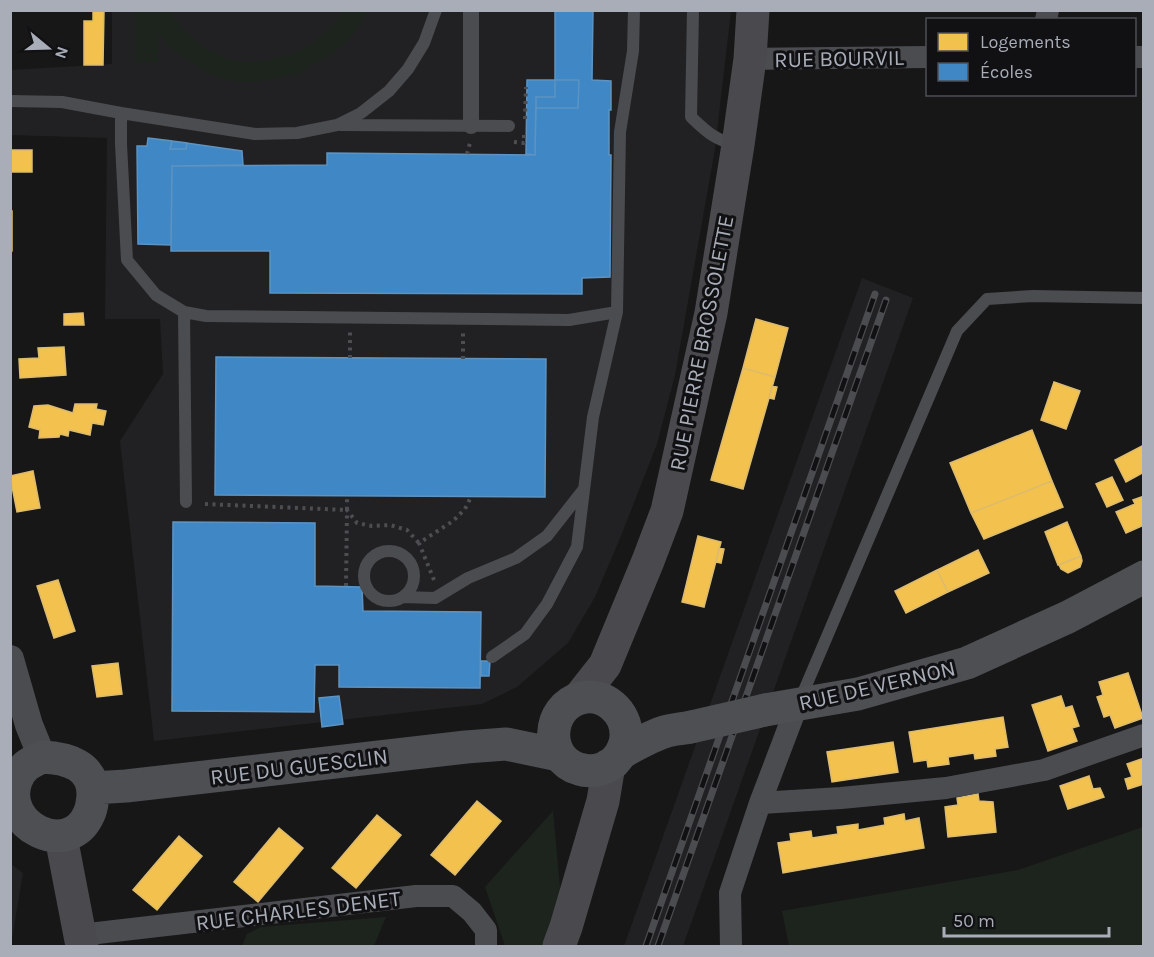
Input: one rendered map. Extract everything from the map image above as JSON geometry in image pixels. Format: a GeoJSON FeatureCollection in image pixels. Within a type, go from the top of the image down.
{"type":"FeatureCollection","features":[{"type":"Feature","properties":{"kind":"main road","name":"RUE PIERRE BROSSOLETTE"},"geometry":{"type":"LineString","coordinates":[[579,699],[605,665],[667,511],[711,313],[750,59],[753,10]]}},
{"type":"Feature","properties":{"kind":"main road","name":"RUE DE VERNON"},"geometry":{"type":"LineString","coordinates":[[615,759],[677,730],[798,703],[858,694],[967,663],[1068,617],[1143,576]]}},
{"type":"Feature","properties":{"kind":"main road"},"geometry":{"type":"LineString","coordinates":[[559,946],[615,759],[625,744],[627,735],[625,725],[617,710],[605,665]]}},
{"type":"Feature","properties":{"kind":"main road"},"geometry":{"type":"LineString","coordinates":[[587,853],[583,799],[553,739],[555,721],[561,711],[569,703],[579,699],[596,698],[617,710],[677,730]]}},
{"type":"Feature","properties":{"kind":"main road"},"geometry":{"type":"LineString","coordinates":[[506,744],[555,721]]}},
{"type":"Feature","properties":{"kind":"main road"},"geometry":{"type":"LineString","coordinates":[[506,744],[566,761],[587,771],[602,769],[615,759]]}},
{"type":"Feature","properties":{"kind":"main road","name":"RUE DU GUESCLIN"},"geometry":{"type":"LineString","coordinates":[[93,788],[506,744]]}},
{"type":"Feature","properties":{"kind":"main road"},"geometry":{"type":"LineString","coordinates":[[42,757],[71,762],[82,768],[93,788],[92,807],[87,819],[78,830],[61,837],[48,836],[34,830],[15,813],[11,801],[12,790],[19,773],[27,764],[42,757]]}},
{"type":"Feature","properties":{"kind":"main road"},"geometry":{"type":"LineString","coordinates":[[61,837],[81,941]]}},
{"type":"Feature","properties":{"kind":"street"},"geometry":{"type":"LineString","coordinates":[[471,10],[471,126]]}},
{"type":"Feature","properties":{"kind":"street","name":"RUE BOURVIL"},"geometry":{"type":"LineString","coordinates":[[750,59],[926,57]]}},
{"type":"Feature","properties":{"kind":"street"},"geometry":{"type":"LineString","coordinates":[[10,659],[29,725],[42,757]]}},
{"type":"Feature","properties":{"kind":"street"},"geometry":{"type":"LineString","coordinates":[[731,946],[730,893],[760,803],[798,703]]}},
{"type":"Feature","properties":{"kind":"street"},"geometry":{"type":"LineString","coordinates":[[760,803],[946,788],[1044,770],[1143,735]]}},
{"type":"Feature","properties":{"kind":"street","name":"RUE CHARLES DENET"},"geometry":{"type":"LineString","coordinates":[[81,941],[416,896],[453,896],[472,912],[486,930],[486,946]]}},
{"type":"Feature","properties":{"kind":"lane"},"geometry":{"type":"LineString","coordinates":[[337,125],[361,113],[389,91],[408,69],[424,43],[436,10]]}},
{"type":"Feature","properties":{"kind":"lane"},"geometry":{"type":"LineString","coordinates":[[492,657],[525,634],[547,604],[577,547],[593,417],[617,312],[620,132],[633,51],[634,10]]}},
{"type":"Feature","properties":{"kind":"lane"},"geometry":{"type":"LineString","coordinates":[[693,10],[691,117],[708,134],[721,141],[738,145]]}},
{"type":"Feature","properties":{"kind":"lane"},"geometry":{"type":"LineString","coordinates":[[10,101],[62,102],[255,134],[297,133],[337,125],[509,126]]}},
{"type":"Feature","properties":{"kind":"lane"},"geometry":{"type":"LineString","coordinates":[[121,113],[127,260],[156,296],[184,312],[206,316],[569,320],[617,312]]}},
{"type":"Feature","properties":{"kind":"lane"},"geometry":{"type":"LineString","coordinates":[[798,703],[957,331],[987,299],[1033,296],[1143,298]]}},
{"type":"Feature","properties":{"kind":"lane"},"geometry":{"type":"LineString","coordinates":[[184,312],[186,502]]}},
{"type":"Feature","properties":{"kind":"lane"},"geometry":{"type":"LineString","coordinates":[[403,597],[413,583],[414,574],[408,558],[392,550],[376,554],[366,566],[364,574],[368,589],[373,595],[388,601],[403,597],[435,598],[468,578],[516,558],[547,536],[585,489]]}},
{"type":"Feature","properties":{"kind":"path"},"geometry":{"type":"LineString","coordinates":[[346,586],[347,496]]}},
{"type":"Feature","properties":{"kind":"path"},"geometry":{"type":"LineString","coordinates":[[419,543],[453,521],[465,510],[471,496]]}},
{"type":"Feature","properties":{"kind":"path"},"geometry":{"type":"LineString","coordinates":[[205,504],[347,510]]}},
{"type":"Feature","properties":{"kind":"path"},"geometry":{"type":"LineString","coordinates":[[347,510],[357,523],[372,526],[390,525],[407,530],[419,543],[434,577],[435,598]]}},
{"type":"Feature","properties":{"kind":"shaded area"},"geometry":{"type":"Polygon","coordinates":[[[112,11],[731,11],[715,149],[675,375],[657,444],[595,597],[568,643],[517,687],[482,704],[154,741],[120,441],[163,374],[160,319],[105,319],[107,138],[11,135],[11,70],[112,64],[112,11]]]}},
{"type":"Feature","properties":{"kind":"shaded area"},"geometry":{"type":"Polygon","coordinates":[[[135,11],[169,11],[190,36],[208,49],[228,58],[246,62],[266,60],[297,52],[317,39],[345,11],[369,11],[351,37],[330,55],[298,74],[255,82],[230,81],[209,74],[171,49],[159,33],[158,62],[135,63],[135,11]]]}},
{"type":"Feature","properties":{"kind":"shaded area"},"geometry":{"type":"Polygon","coordinates":[[[862,278],[913,298],[683,946],[624,946],[862,278]]]}},
{"type":"Feature","properties":{"kind":"shaded area"},"geometry":{"type":"Polygon","coordinates":[[[553,811],[561,898],[545,946],[505,946],[485,887],[553,811]]]}},
{"type":"Feature","properties":{"kind":"shaded area"},"geometry":{"type":"Polygon","coordinates":[[[1143,827],[1143,946],[789,946],[782,911],[1018,870],[1143,827]]]}},
{"type":"Feature","properties":{"kind":"shaded area"},"geometry":{"type":"Polygon","coordinates":[[[11,864],[23,873],[11,945],[11,864]]]}},
{"type":"Feature","properties":{"kind":"shaded area"},"geometry":{"type":"Polygon","coordinates":[[[386,917],[374,946],[242,946],[247,934],[261,927],[386,917]]]}},
{"type":"Feature","properties":{"kind":"building: Logements"},"geometry":{"type":"Polygon","coordinates":[[[93,10],[104,10],[103,65],[84,65],[84,21],[93,21],[93,10]]]}},
{"type":"Feature","properties":{"kind":"building: Logements"},"geometry":{"type":"Polygon","coordinates":[[[10,150],[32,150],[32,172],[10,172],[10,150]]]}},
{"type":"Feature","properties":{"kind":"building: Logements"},"geometry":{"type":"Polygon","coordinates":[[[10,211],[12,211],[12,251],[10,252],[10,211]]]}},
{"type":"Feature","properties":{"kind":"building: Logements"},"geometry":{"type":"Polygon","coordinates":[[[83,313],[84,325],[64,325],[64,314],[83,313]]]}},
{"type":"Feature","properties":{"kind":"building: Logements"},"geometry":{"type":"Polygon","coordinates":[[[756,319],[788,328],[775,377],[743,368],[756,319]]]}},
{"type":"Feature","properties":{"kind":"building: Logements"},"geometry":{"type":"Polygon","coordinates":[[[64,347],[66,375],[20,378],[19,359],[39,358],[38,348],[64,347]]]}},
{"type":"Feature","properties":{"kind":"building: Logements"},"geometry":{"type":"Polygon","coordinates":[[[743,368],[775,377],[743,489],[711,480],[743,368]]]}},
{"type":"Feature","properties":{"kind":"building: Logements"},"geometry":{"type":"Polygon","coordinates":[[[1054,382],[1080,391],[1066,429],[1041,420],[1054,382]]]}},
{"type":"Feature","properties":{"kind":"building: Logements"},"geometry":{"type":"Polygon","coordinates":[[[772,386],[777,387],[774,399],[769,398],[772,386]]]}},
{"type":"Feature","properties":{"kind":"building: Logements"},"geometry":{"type":"Polygon","coordinates":[[[75,404],[97,404],[96,409],[106,411],[103,425],[92,423],[90,435],[69,430],[68,436],[60,434],[59,437],[39,438],[40,430],[29,427],[34,406],[48,405],[73,413],[75,404]]]}},
{"type":"Feature","properties":{"kind":"building: Logements"},"geometry":{"type":"Polygon","coordinates":[[[1032,430],[1052,481],[971,513],[950,463],[1032,430]]]}},
{"type":"Feature","properties":{"kind":"building: Logements"},"geometry":{"type":"Polygon","coordinates":[[[1144,445],[1144,472],[1126,482],[1115,460],[1144,445]]]}},
{"type":"Feature","properties":{"kind":"building: Logements"},"geometry":{"type":"Polygon","coordinates":[[[33,471],[40,508],[17,512],[10,476],[33,471]]]}},
{"type":"Feature","properties":{"kind":"building: Logements"},"geometry":{"type":"Polygon","coordinates":[[[1112,477],[1123,500],[1107,507],[1096,484],[1112,477]]]}},
{"type":"Feature","properties":{"kind":"building: Logements"},"geometry":{"type":"Polygon","coordinates":[[[1052,481],[1063,507],[984,539],[971,513],[1052,481]]]}},
{"type":"Feature","properties":{"kind":"building: Logements"},"geometry":{"type":"Polygon","coordinates":[[[1144,496],[1144,525],[1126,533],[1116,512],[1135,504],[1133,500],[1144,496]]]}},
{"type":"Feature","properties":{"kind":"building: Logements"},"geometry":{"type":"Polygon","coordinates":[[[1067,522],[1081,556],[1058,565],[1045,532],[1067,522]]]}},
{"type":"Feature","properties":{"kind":"building: Logements"},"geometry":{"type":"Polygon","coordinates":[[[698,536],[721,542],[704,607],[682,602],[698,536]]]}},
{"type":"Feature","properties":{"kind":"building: Logements"},"geometry":{"type":"Polygon","coordinates":[[[719,548],[724,549],[721,563],[716,562],[719,548]]]}},
{"type":"Feature","properties":{"kind":"building: Logements"},"geometry":{"type":"Polygon","coordinates":[[[978,550],[989,573],[948,592],[937,570],[978,550]]]}},
{"type":"Feature","properties":{"kind":"building: Logements"},"geometry":{"type":"Polygon","coordinates":[[[1081,556],[1080,567],[1068,573],[1061,569],[1059,565],[1081,556]]]}},
{"type":"Feature","properties":{"kind":"building: Logements"},"geometry":{"type":"Polygon","coordinates":[[[937,570],[948,592],[906,613],[895,591],[937,570]]]}},
{"type":"Feature","properties":{"kind":"building: Logements"},"geometry":{"type":"Polygon","coordinates":[[[58,580],[75,631],[54,638],[37,586],[58,580]]]}},
{"type":"Feature","properties":{"kind":"building: Logements"},"geometry":{"type":"Polygon","coordinates":[[[118,663],[122,694],[97,697],[92,666],[118,663]]]}},
{"type":"Feature","properties":{"kind":"building: Logements"},"geometry":{"type":"Polygon","coordinates":[[[1128,673],[1143,718],[1115,728],[1110,715],[1104,717],[1097,697],[1103,695],[1099,682],[1128,673]]]}},
{"type":"Feature","properties":{"kind":"building: Logements"},"geometry":{"type":"Polygon","coordinates":[[[1061,696],[1065,708],[1072,706],[1079,726],[1072,728],[1077,741],[1048,751],[1032,705],[1061,696]]]}},
{"type":"Feature","properties":{"kind":"building: Logements"},"geometry":{"type":"Polygon","coordinates":[[[1003,717],[1008,747],[995,749],[996,756],[975,759],[974,753],[948,757],[949,764],[928,767],[927,760],[914,762],[909,732],[1003,717]]]}},
{"type":"Feature","properties":{"kind":"building: Logements"},"geometry":{"type":"Polygon","coordinates":[[[893,742],[898,772],[832,782],[827,752],[893,742]]]}},
{"type":"Feature","properties":{"kind":"building: Logements"},"geometry":{"type":"Polygon","coordinates":[[[1144,758],[1144,784],[1128,789],[1125,779],[1132,777],[1127,764],[1144,758]]]}},
{"type":"Feature","properties":{"kind":"building: Logements"},"geometry":{"type":"Polygon","coordinates":[[[1089,776],[1093,789],[1100,788],[1104,797],[1068,809],[1060,786],[1089,776]]]}},
{"type":"Feature","properties":{"kind":"building: Logements"},"geometry":{"type":"Polygon","coordinates":[[[978,794],[979,801],[993,802],[996,832],[948,837],[945,807],[958,805],[957,798],[978,794]]]}},
{"type":"Feature","properties":{"kind":"building: Logements"},"geometry":{"type":"Polygon","coordinates":[[[477,801],[501,821],[455,875],[431,855],[477,801]]]}},
{"type":"Feature","properties":{"kind":"building: Logements"},"geometry":{"type":"Polygon","coordinates":[[[904,814],[905,821],[919,818],[924,848],[783,873],[778,843],[791,841],[790,834],[811,831],[812,838],[838,834],[837,827],[858,824],[858,830],[885,825],[884,818],[904,814]]]}},
{"type":"Feature","properties":{"kind":"building: Logements"},"geometry":{"type":"Polygon","coordinates":[[[377,815],[401,835],[356,888],[332,868],[377,815]]]}},
{"type":"Feature","properties":{"kind":"building: Logements"},"geometry":{"type":"Polygon","coordinates":[[[279,828],[303,848],[258,902],[234,882],[279,828]]]}},
{"type":"Feature","properties":{"kind":"building: Logements"},"geometry":{"type":"Polygon","coordinates":[[[179,836],[202,856],[157,910],[133,890],[179,836]]]}},
{"type":"Feature","properties":{"kind":"building: Écoles"},"geometry":{"type":"Polygon","coordinates":[[[555,10],[593,10],[592,80],[611,81],[611,110],[609,110],[610,277],[582,278],[582,294],[270,293],[270,251],[171,251],[172,166],[327,165],[327,153],[535,155],[536,108],[578,108],[579,80],[555,80],[555,10]]]}},
{"type":"Feature","properties":{"kind":"building: Écoles"},"geometry":{"type":"Polygon","coordinates":[[[527,80],[555,80],[555,97],[536,97],[535,155],[526,154],[527,80]]]}},
{"type":"Feature","properties":{"kind":"building: Écoles"},"geometry":{"type":"Polygon","coordinates":[[[555,80],[579,80],[578,108],[536,108],[536,97],[555,97],[555,80]]]}},
{"type":"Feature","properties":{"kind":"building: Écoles"},"geometry":{"type":"Polygon","coordinates":[[[148,138],[172,141],[170,149],[186,149],[187,143],[242,151],[243,165],[172,166],[171,245],[138,244],[137,146],[147,146],[148,138]]]}},
{"type":"Feature","properties":{"kind":"building: Écoles"},"geometry":{"type":"Polygon","coordinates":[[[172,141],[187,143],[186,149],[170,149],[172,141]]]}},
{"type":"Feature","properties":{"kind":"building: Écoles"},"geometry":{"type":"Polygon","coordinates":[[[216,357],[546,359],[545,497],[215,495],[216,357]]]}},
{"type":"Feature","properties":{"kind":"building: Écoles"},"geometry":{"type":"Polygon","coordinates":[[[173,522],[315,523],[315,586],[362,587],[363,611],[481,612],[480,688],[339,687],[339,665],[315,665],[314,712],[172,711],[173,522]]]}},
{"type":"Feature","properties":{"kind":"building: Écoles"},"geometry":{"type":"Polygon","coordinates":[[[481,661],[490,661],[489,676],[481,676],[481,661]]]}},
{"type":"Feature","properties":{"kind":"building: Écoles"},"geometry":{"type":"Polygon","coordinates":[[[339,696],[343,724],[322,727],[319,698],[339,696]]]}},
{"type":"Feature","properties":{"kind":"railway"},"geometry":{"type":"LineString","coordinates":[[646,946],[875,294]]}},
{"type":"Feature","properties":{"kind":"railway"},"geometry":{"type":"LineString","coordinates":[[658,946],[886,300]]}}]}
